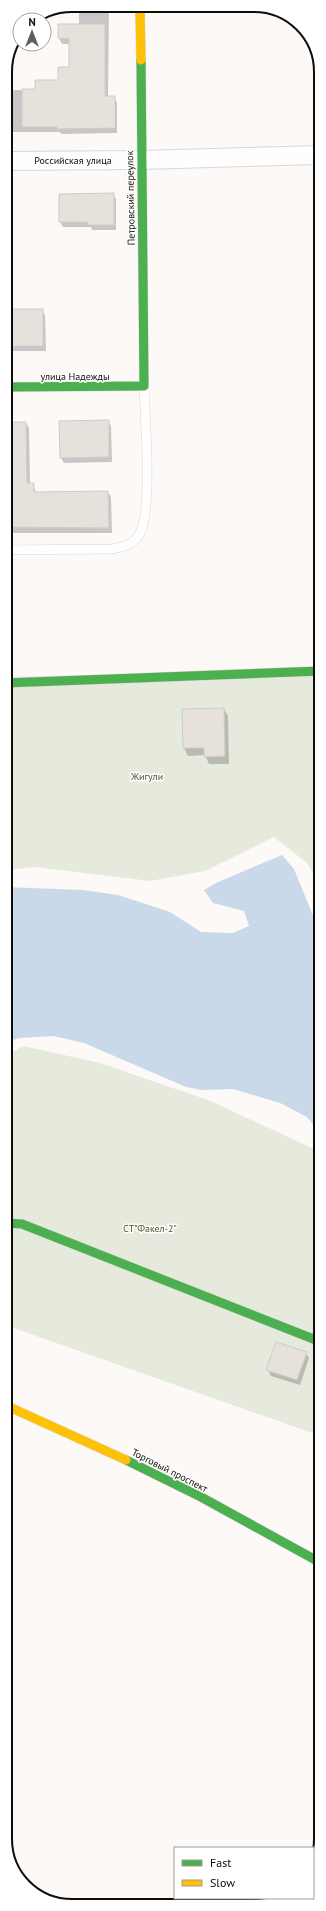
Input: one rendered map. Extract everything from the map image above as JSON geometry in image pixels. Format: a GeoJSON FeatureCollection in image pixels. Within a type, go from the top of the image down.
{"type":"FeatureCollection","features":[{"type":"Feature","properties":{"kind":"street","name":"Петровский переулок"},"geometry":{"type":"LineString","coordinates":[[140,12],[140,160],[144,386]]}},
{"type":"Feature","properties":{"kind":"street","name":"Российская улица"},"geometry":{"type":"LineString","coordinates":[[12,161],[314,156]]}},
{"type":"Feature","properties":{"kind":"street","name":"улица Надежды"},"geometry":{"type":"LineString","coordinates":[[12,387],[144,386]]}},
{"type":"Feature","properties":{"kind":"street"},"geometry":{"type":"LineString","coordinates":[[12,684],[314,671]]}},
{"type":"Feature","properties":{"kind":"street"},"geometry":{"type":"LineString","coordinates":[[12,1223],[22,1224],[314,1339]]}},
{"type":"Feature","properties":{"kind":"street","name":"Торговый проспект"},"geometry":{"type":"LineString","coordinates":[[12,1408],[147,1470],[201,1497],[314,1559]]}},
{"type":"Feature","properties":{"kind":"lane"},"geometry":{"type":"LineString","coordinates":[[12,550],[112,549],[128,545],[138,536],[144,524],[146,503],[144,386]]}},
{"type":"Feature","properties":{"kind":"green space","name":"Жигули"},"geometry":{"type":"Polygon","coordinates":[[[314,669],[314,874],[307,863],[274,837],[205,871],[150,881],[35,867],[12,869],[12,677],[314,669]]]}},
{"type":"Feature","properties":{"kind":"green space","name":"СТ\"Факел-2\""},"geometry":{"type":"Polygon","coordinates":[[[23,1046],[100,1063],[208,1100],[314,1149],[314,1434],[12,1327],[12,1052],[23,1046]]]}},
{"type":"Feature","properties":{"kind":"water"},"geometry":{"type":"Polygon","coordinates":[[[282,855],[294,869],[314,918],[314,1126],[307,1117],[280,1103],[233,1089],[202,1090],[186,1087],[84,1043],[53,1036],[20,1038],[12,1040],[12,887],[83,890],[118,895],[170,912],[201,932],[233,933],[249,926],[244,911],[213,903],[204,890],[218,882],[282,855]]]}},
{"type":"Feature","properties":{"kind":"building"},"geometry":{"type":"Polygon","coordinates":[[[58,24],[105,24],[105,96],[115,96],[115,128],[57,129],[57,127],[22,127],[22,89],[35,89],[35,80],[58,80],[58,67],[69,67],[69,39],[58,38],[58,24]]]}},
{"type":"Feature","properties":{"kind":"building"},"geometry":{"type":"Polygon","coordinates":[[[114,193],[114,225],[88,225],[88,222],[59,222],[59,194],[114,193]]]}},
{"type":"Feature","properties":{"kind":"building"},"geometry":{"type":"Polygon","coordinates":[[[12,309],[43,309],[43,346],[12,346],[12,309]]]}},
{"type":"Feature","properties":{"kind":"building"},"geometry":{"type":"Polygon","coordinates":[[[109,420],[109,457],[60,458],[59,421],[109,420]]]}},
{"type":"Feature","properties":{"kind":"building"},"geometry":{"type":"Polygon","coordinates":[[[12,422],[26,422],[27,483],[34,483],[34,492],[108,491],[109,528],[12,527],[12,422]]]}},
{"type":"Feature","properties":{"kind":"building"},"geometry":{"type":"Polygon","coordinates":[[[224,708],[225,756],[204,757],[204,748],[183,748],[182,709],[224,708]]]}},
{"type":"Feature","properties":{"kind":"building"},"geometry":{"type":"Polygon","coordinates":[[[276,1342],[307,1352],[297,1380],[266,1370],[276,1342]]]}},
{"type":"Feature","properties":{"kind":"traffic: fast"},"geometry":{"type":"LineString","coordinates":[[12,387],[144,386],[141,60]]}},
{"type":"Feature","properties":{"kind":"traffic: fast"},"geometry":{"type":"LineString","coordinates":[[12,683],[314,671]]}},
{"type":"Feature","properties":{"kind":"traffic: fast"},"geometry":{"type":"LineString","coordinates":[[12,1223],[22,1224],[314,1339]]}},
{"type":"Feature","properties":{"kind":"traffic: fast"},"geometry":{"type":"LineString","coordinates":[[126,1460],[201,1497],[314,1559]]}},
{"type":"Feature","properties":{"kind":"traffic: slow"},"geometry":{"type":"LineString","coordinates":[[140,12],[141,60]]}},
{"type":"Feature","properties":{"kind":"traffic: slow"},"geometry":{"type":"LineString","coordinates":[[12,1408],[126,1460]]}}]}
